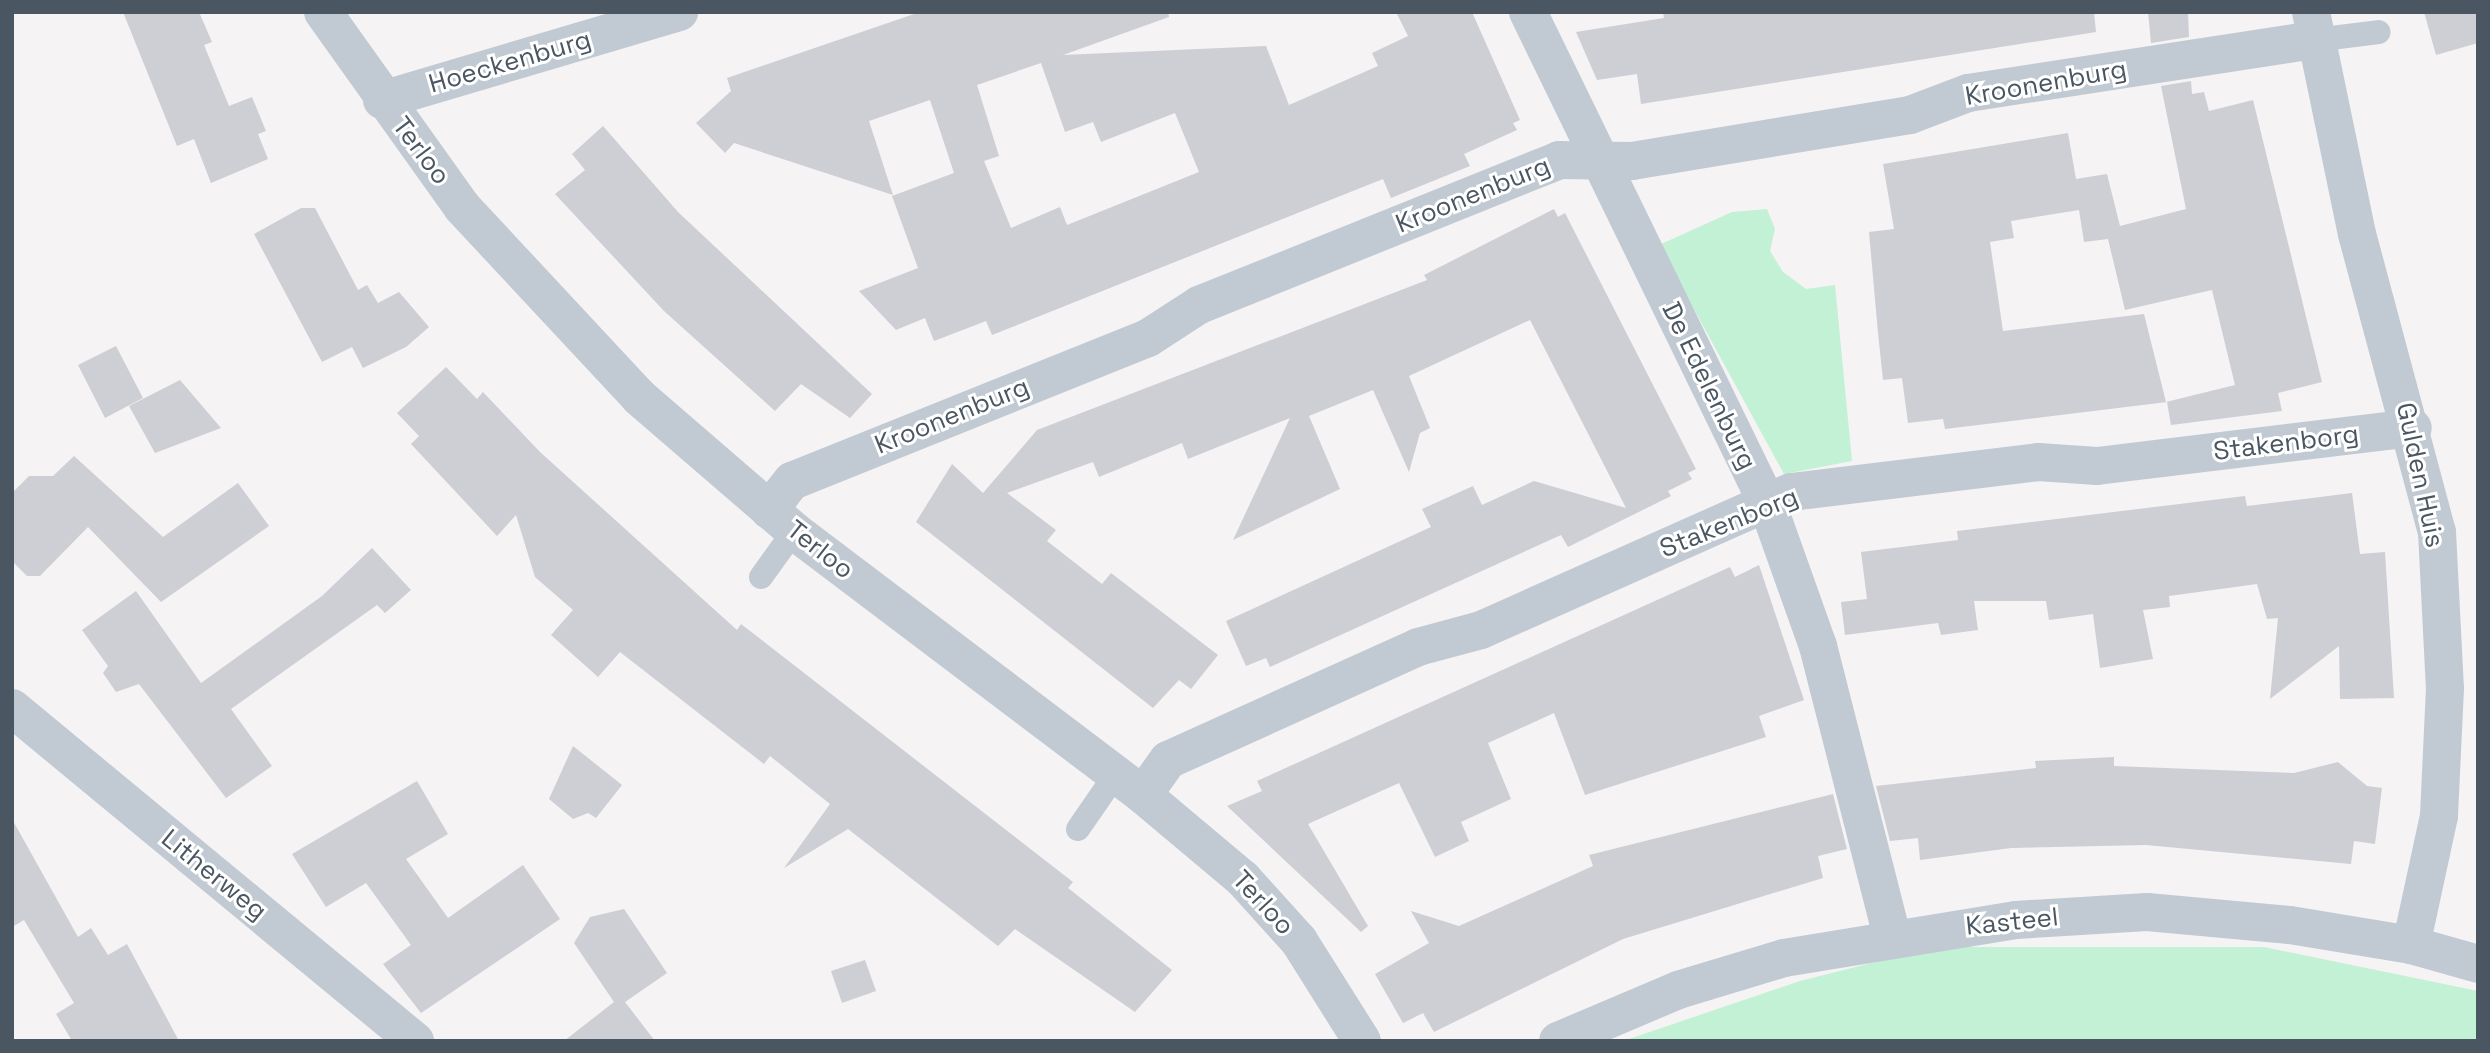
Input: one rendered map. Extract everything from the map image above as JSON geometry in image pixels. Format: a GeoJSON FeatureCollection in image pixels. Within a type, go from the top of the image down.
{"type":"FeatureCollection","features":[{"type":"Feature","properties":{"kind":"street","name":"Terloo"},"geometry":{"type":"LineString","coordinates":[[323,12],[382,100],[531,286],[639,397],[782,520],[1130,785],[1243,879],[1298,941],[1362,1041]]}},
{"type":"Feature","properties":{"kind":"street","name":"Hoeckenburg"},"geometry":{"type":"LineString","coordinates":[[382,100],[679,12]]}},
{"type":"Feature","properties":{"kind":"street","name":"De Edelenburg"},"geometry":{"type":"LineString","coordinates":[[1528,12],[1596,159],[1767,503],[1818,646],[1892,937]]}},
{"type":"Feature","properties":{"kind":"street","name":"Kroonenburg"},"geometry":{"type":"LineString","coordinates":[[782,520],[792,481],[1148,338],[1199,305],[1559,160],[1659,156],[1910,115],[1968,93],[2313,26]]}},
{"type":"Feature","properties":{"kind":"street","name":"Gulden Huis"},"geometry":{"type":"LineString","coordinates":[[2313,26],[2357,234],[2413,428],[2437,531],[2445,688],[2440,816],[2411,945]]}},
{"type":"Feature","properties":{"kind":"street","name":"Stakenborg"},"geometry":{"type":"LineString","coordinates":[[1130,785],[1168,760],[1418,647],[1482,630],[1791,492],[2011,465],[2097,466],[2413,428]]}},
{"type":"Feature","properties":{"kind":"street","name":"Litherweg"},"geometry":{"type":"LineString","coordinates":[[12,708],[415,1041]]}},
{"type":"Feature","properties":{"kind":"street","name":"Kasteel"},"geometry":{"type":"LineString","coordinates":[[1558,1041],[1678,990],[1784,958],[1892,937],[2016,920],[2147,912],[2290,925],[2411,945],[2478,964]]}},
{"type":"Feature","properties":{"kind":"lane"},"geometry":{"type":"LineString","coordinates":[[2313,26],[2379,32]]}},
{"type":"Feature","properties":{"kind":"lane"},"geometry":{"type":"LineString","coordinates":[[761,577],[782,520]]}},
{"type":"Feature","properties":{"kind":"lane"},"geometry":{"type":"LineString","coordinates":[[1078,829],[1130,785]]}},
{"type":"Feature","properties":{"kind":"green space"},"geometry":{"type":"Polygon","coordinates":[[[1767,209],[1775,229],[1770,251],[1783,272],[1806,289],[1835,285],[1852,461],[1784,474],[1659,245],[1732,212],[1767,209]]]}},
{"type":"Feature","properties":{"kind":"green space"},"geometry":{"type":"Polygon","coordinates":[[[1935,947],[2264,947],[2478,991],[2478,1041],[1623,1041],[1800,981],[1935,947]]]}},
{"type":"Feature","properties":{"kind":"building"},"geometry":{"type":"Polygon","coordinates":[[[123,12],[199,12],[212,42],[204,45],[229,106],[252,97],[266,131],[258,134],[268,159],[211,183],[194,139],[177,146],[123,12]]]}},
{"type":"Feature","properties":{"kind":"building"},"geometry":{"type":"Polygon","coordinates":[[[920,12],[1168,12],[1169,17],[1063,55],[1266,46],[1289,105],[1378,66],[1372,53],[1408,36],[1396,12],[1472,12],[1520,120],[1513,123],[1517,130],[1464,154],[1470,166],[1391,198],[1383,179],[992,335],[986,321],[934,341],[925,318],[896,330],[859,291],[918,268],[892,196],[954,173],[930,100],[869,121],[893,195],[734,143],[725,153],[696,123],[731,91],[727,78],[920,12]],[[1041,63],[977,85],[999,156],[984,161],[1011,228],[1060,207],[1067,225],[1199,172],[1175,113],[1101,142],[1093,122],[1065,132],[1041,63]]]}},
{"type":"Feature","properties":{"kind":"building"},"geometry":{"type":"Polygon","coordinates":[[[1663,12],[2094,12],[2096,32],[1641,104],[1637,74],[1597,80],[1576,32],[1664,18],[1663,12]]]}},
{"type":"Feature","properties":{"kind":"building"},"geometry":{"type":"Polygon","coordinates":[[[2148,12],[2188,12],[2189,37],[2151,43],[2148,12]]]}},
{"type":"Feature","properties":{"kind":"building"},"geometry":{"type":"Polygon","coordinates":[[[2424,12],[2478,12],[2478,43],[2436,55],[2424,12]]]}},
{"type":"Feature","properties":{"kind":"building"},"geometry":{"type":"Polygon","coordinates":[[[2191,81],[2192,94],[2204,92],[2209,111],[2253,100],[2322,382],[2278,393],[2282,411],[2171,425],[2167,402],[1945,429],[1943,419],[1908,423],[1902,378],[1883,380],[1878,333],[1869,232],[1894,229],[1883,164],[2068,133],[2076,179],[2107,174],[2120,226],[2186,209],[2161,86],[2191,81]],[[2079,210],[2011,221],[2014,238],[1990,242],[2003,331],[2144,314],[2166,402],[2235,385],[2212,290],[2125,310],[2108,239],[2084,242],[2079,210]]]}},
{"type":"Feature","properties":{"kind":"building"},"geometry":{"type":"Polygon","coordinates":[[[603,126],[678,212],[872,394],[850,418],[801,384],[775,411],[664,311],[555,194],[585,170],[572,154],[603,126]]]}},
{"type":"Feature","properties":{"kind":"building"},"geometry":{"type":"Polygon","coordinates":[[[301,208],[315,208],[358,290],[367,285],[378,303],[399,292],[429,327],[406,347],[363,368],[352,347],[322,362],[254,234],[301,208]]]}},
{"type":"Feature","properties":{"kind":"building"},"geometry":{"type":"Polygon","coordinates":[[[1554,209],[1558,217],[1565,213],[1696,469],[1688,473],[1692,479],[1668,491],[1671,496],[1568,547],[1561,535],[1270,667],[1266,658],[1246,666],[1226,621],[1431,527],[1422,509],[1473,486],[1482,505],[1534,481],[1626,508],[1530,320],[1409,376],[1430,428],[1420,433],[1409,472],[1373,390],[1309,416],[1340,489],[1233,540],[1290,418],[1188,459],[1182,443],[1099,477],[1093,462],[1007,493],[1056,530],[1047,541],[1102,584],[1111,573],[1218,655],[1191,689],[1179,680],[1153,708],[916,522],[952,464],[983,493],[1037,430],[1427,280],[1424,275],[1554,209]]]}},
{"type":"Feature","properties":{"kind":"building"},"geometry":{"type":"Polygon","coordinates":[[[116,346],[143,398],[105,418],[78,365],[116,346]]]}},
{"type":"Feature","properties":{"kind":"building"},"geometry":{"type":"Polygon","coordinates":[[[446,367],[477,399],[483,392],[540,452],[737,630],[741,624],[1073,882],[1068,888],[1172,970],[1135,1012],[1015,929],[998,946],[848,829],[784,868],[830,804],[770,756],[764,764],[620,652],[598,677],[551,635],[573,610],[535,577],[516,515],[497,536],[411,444],[419,436],[397,413],[446,367]]]}},
{"type":"Feature","properties":{"kind":"building"},"geometry":{"type":"Polygon","coordinates":[[[180,380],[221,428],[155,453],[129,406],[180,380]]]}},
{"type":"Feature","properties":{"kind":"building"},"geometry":{"type":"Polygon","coordinates":[[[74,456],[163,537],[238,483],[269,526],[161,602],[88,527],[40,576],[27,576],[12,561],[12,493],[29,476],[53,476],[74,456]]]}},
{"type":"Feature","properties":{"kind":"building"},"geometry":{"type":"Polygon","coordinates":[[[2352,493],[2360,554],[2385,552],[2394,698],[2340,699],[2339,646],[2270,699],[2278,618],[2267,619],[2257,584],[2169,596],[2170,607],[2143,610],[2153,659],[2100,668],[2093,614],[2049,620],[2046,601],[1974,601],[1978,630],[1941,635],[1938,623],[1845,635],[1841,602],[1867,599],[1861,552],[1958,540],[1957,531],[2245,496],[2247,506],[2352,493]]]}},
{"type":"Feature","properties":{"kind":"building"},"geometry":{"type":"Polygon","coordinates":[[[372,548],[411,590],[385,613],[377,605],[231,709],[272,766],[226,798],[139,684],[116,692],[103,673],[108,666],[82,630],[136,591],[201,683],[322,596],[372,548]]]}},
{"type":"Feature","properties":{"kind":"building"},"geometry":{"type":"Polygon","coordinates":[[[1759,565],[1804,700],[1759,716],[1766,737],[1585,795],[1554,713],[1488,743],[1511,799],[1461,822],[1469,841],[1435,857],[1399,783],[1308,824],[1368,926],[1361,932],[1227,806],[1262,791],[1257,781],[1730,567],[1735,577],[1759,565]]]}},
{"type":"Feature","properties":{"kind":"building"},"geometry":{"type":"Polygon","coordinates":[[[573,746],[622,785],[596,818],[588,813],[573,819],[549,799],[573,746]]]}},
{"type":"Feature","properties":{"kind":"building"},"geometry":{"type":"Polygon","coordinates":[[[2114,757],[2114,766],[2294,773],[2338,762],[2367,786],[2382,788],[2375,844],[2354,841],[2351,864],[2146,845],[2011,848],[1920,860],[1918,838],[1890,841],[1876,786],[2036,768],[2035,761],[2114,757]]]}},
{"type":"Feature","properties":{"kind":"building"},"geometry":{"type":"Polygon","coordinates":[[[417,781],[448,834],[406,859],[448,918],[523,865],[560,919],[421,1013],[383,964],[411,945],[366,883],[326,907],[292,854],[417,781]]]}},
{"type":"Feature","properties":{"kind":"building"},"geometry":{"type":"Polygon","coordinates":[[[1833,794],[1847,849],[1818,856],[1823,878],[1623,939],[1434,1032],[1423,1013],[1403,1023],[1375,974],[1429,943],[1411,911],[1459,926],[1593,866],[1589,855],[1833,794]]]}},
{"type":"Feature","properties":{"kind":"building"},"geometry":{"type":"Polygon","coordinates":[[[12,819],[78,937],[91,928],[108,955],[127,944],[179,1041],[72,1041],[56,1014],[74,1003],[24,920],[12,927],[12,819]]]}},
{"type":"Feature","properties":{"kind":"building"},"geometry":{"type":"Polygon","coordinates":[[[624,909],[667,973],[625,1002],[655,1041],[564,1041],[614,1002],[574,943],[590,917],[624,909]]]}},
{"type":"Feature","properties":{"kind":"building"},"geometry":{"type":"Polygon","coordinates":[[[865,960],[876,991],[842,1003],[831,971],[865,960]]]}}]}
